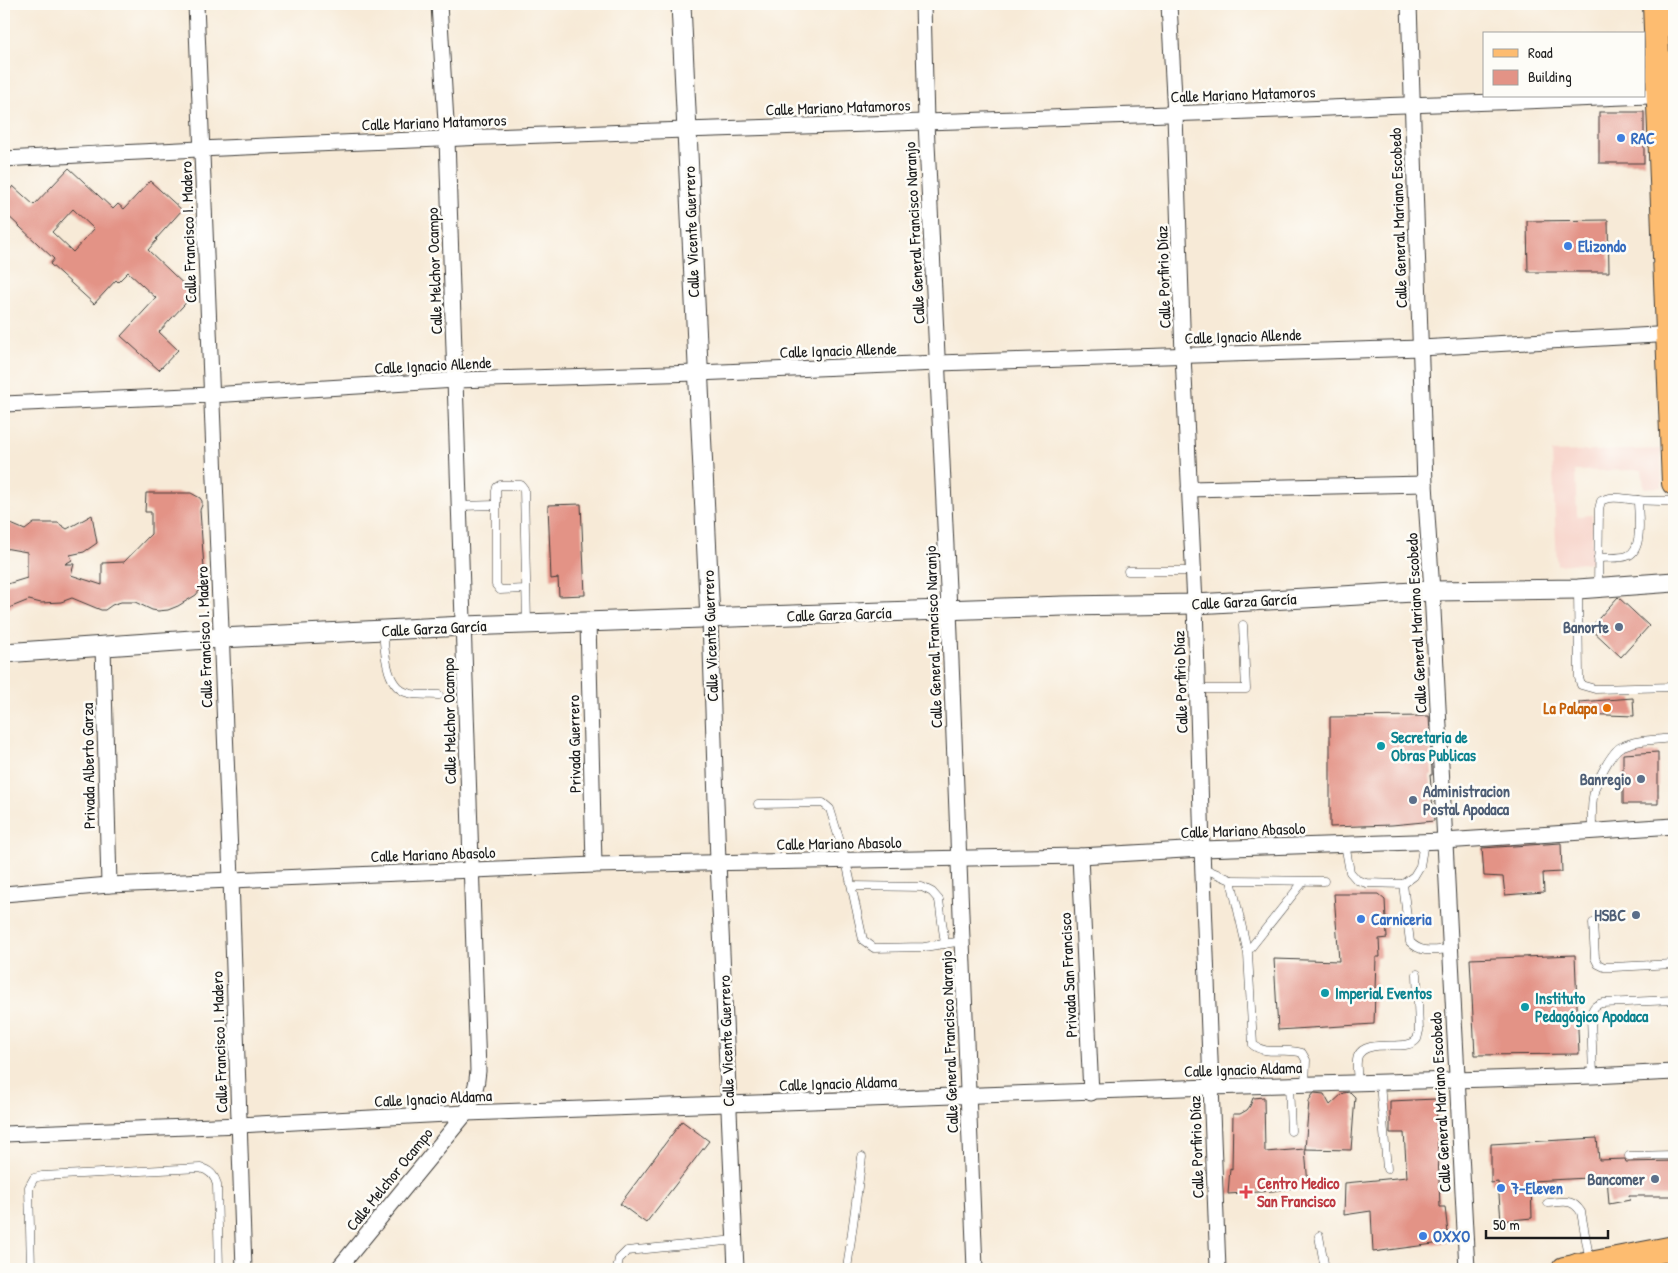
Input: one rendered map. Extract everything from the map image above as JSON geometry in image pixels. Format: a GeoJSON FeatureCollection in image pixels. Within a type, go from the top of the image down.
{"type":"FeatureCollection","features":[{"type":"Feature","properties":{"kind":"main road"},"geometry":{"type":"LineString","coordinates":[[1655,4],[1667,95],[1674,483]]}},
{"type":"Feature","properties":{"kind":"main road"},"geometry":{"type":"LineString","coordinates":[[1582,1266],[1674,1248]]}},
{"type":"Feature","properties":{"kind":"main road"},"geometry":{"type":"LineString","coordinates":[[1582,1266],[1636,1269]]}},
{"type":"Feature","properties":{"kind":"street","name":"Calle Francisco I. Madero"},"geometry":{"type":"LineString","coordinates":[[196,4],[231,880],[244,1269]]}},
{"type":"Feature","properties":{"kind":"street","name":"Calle Melchor Ocampo"},"geometry":{"type":"LineString","coordinates":[[338,1269],[466,1113],[477,1086],[448,139],[439,4]]}},
{"type":"Feature","properties":{"kind":"street","name":"Calle Vicente Guerrero"},"geometry":{"type":"LineString","coordinates":[[681,4],[710,618],[718,862],[736,1269]]}},
{"type":"Feature","properties":{"kind":"street","name":"Calle General Francisco Naranjo"},"geometry":{"type":"LineString","coordinates":[[923,4],[926,122],[960,859],[974,1269]]}},
{"type":"Feature","properties":{"kind":"street","name":"Calle Porfirio Díaz"},"geometry":{"type":"LineString","coordinates":[[1169,4],[1195,604],[1218,1269]]}},
{"type":"Feature","properties":{"kind":"street","name":"Calle General Mariano Escobedo"},"geometry":{"type":"LineString","coordinates":[[1410,4],[1425,484],[1467,1269]]}},
{"type":"Feature","properties":{"kind":"street","name":"Calle Mariano Matamoros"},"geometry":{"type":"LineString","coordinates":[[1646,96],[1667,95]]}},
{"type":"Feature","properties":{"kind":"street","name":"Calle Mariano Matamoros"},"geometry":{"type":"LineString","coordinates":[[4,159],[202,148],[1590,98]]}},
{"type":"Feature","properties":{"kind":"street","name":"Calle Ignacio Allende"},"geometry":{"type":"LineString","coordinates":[[4,404],[211,395],[456,380],[1421,348],[1671,334]]}},
{"type":"Feature","properties":{"kind":"street"},"geometry":{"type":"LineString","coordinates":[[1190,489],[1425,484]]}},
{"type":"Feature","properties":{"kind":"street","name":"Calle Garza García"},"geometry":{"type":"LineString","coordinates":[[4,653],[221,638],[464,626],[1195,604],[1432,591],[1578,588],[1674,582]]}},
{"type":"Feature","properties":{"kind":"street","name":"Privada Guerrero"},"geometry":{"type":"LineString","coordinates":[[588,622],[594,865]]}},
{"type":"Feature","properties":{"kind":"street","name":"Privada Alberto Garza"},"geometry":{"type":"LineString","coordinates":[[103,646],[109,885]]}},
{"type":"Feature","properties":{"kind":"street","name":"Calle Mariano Abasolo"},"geometry":{"type":"LineString","coordinates":[[4,894],[109,885],[594,865],[1080,856],[1202,849],[1424,842],[1674,826]]}},
{"type":"Feature","properties":{"kind":"street","name":"Privada San Francisco"},"geometry":{"type":"LineString","coordinates":[[1080,856],[1091,1093]]}},
{"type":"Feature","properties":{"kind":"street","name":"Calle Ignacio Aldama"},"geometry":{"type":"LineString","coordinates":[[4,1134],[240,1125],[466,1113],[1674,1072]]}},
{"type":"Feature","properties":{"kind":"lane"},"geometry":{"type":"LineString","coordinates":[[525,588],[500,590],[496,587],[496,491],[499,486],[522,486],[527,624]]}},
{"type":"Feature","properties":{"kind":"lane"},"geometry":{"type":"LineString","coordinates":[[1598,587],[1599,509],[1601,501],[1606,498],[1614,498],[1674,501]]}},
{"type":"Feature","properties":{"kind":"lane"},"geometry":{"type":"LineString","coordinates":[[1598,558],[1627,556],[1635,551],[1638,544],[1638,500]]}},
{"type":"Feature","properties":{"kind":"lane"},"geometry":{"type":"LineString","coordinates":[[460,506],[496,505]]}},
{"type":"Feature","properties":{"kind":"lane"},"geometry":{"type":"LineString","coordinates":[[1128,571],[1193,571]]}},
{"type":"Feature","properties":{"kind":"lane"},"geometry":{"type":"LineString","coordinates":[[1578,588],[1579,678],[1581,685],[1595,689],[1674,687]]}},
{"type":"Feature","properties":{"kind":"lane"},"geometry":{"type":"LineString","coordinates":[[1197,690],[1246,689],[1243,625]]}},
{"type":"Feature","properties":{"kind":"lane"},"geometry":{"type":"LineString","coordinates":[[383,630],[390,678],[398,688],[408,694],[439,695]]}},
{"type":"Feature","properties":{"kind":"lane"},"geometry":{"type":"LineString","coordinates":[[1592,830],[1594,789],[1619,747],[1633,743],[1674,738]]}},
{"type":"Feature","properties":{"kind":"lane"},"geometry":{"type":"LineString","coordinates":[[758,804],[823,803],[830,809],[846,860],[863,940],[874,948],[924,947],[963,942]]}},
{"type":"Feature","properties":{"kind":"lane"},"geometry":{"type":"LineString","coordinates":[[1345,844],[1350,872],[1357,880],[1366,884],[1402,884],[1414,876],[1420,866],[1424,842]]}},
{"type":"Feature","properties":{"kind":"lane"},"geometry":{"type":"LineString","coordinates":[[1203,868],[1231,880],[1324,881]]}},
{"type":"Feature","properties":{"kind":"lane"},"geometry":{"type":"LineString","coordinates":[[1231,880],[1248,951],[1253,1045],[1263,1051],[1294,1051],[1302,1053],[1306,1060],[1305,1085]]}},
{"type":"Feature","properties":{"kind":"lane"},"geometry":{"type":"LineString","coordinates":[[1248,951],[1303,882]]}},
{"type":"Feature","properties":{"kind":"lane"},"geometry":{"type":"LineString","coordinates":[[1402,884],[1410,942],[1416,948],[1426,951],[1450,949]]}},
{"type":"Feature","properties":{"kind":"lane"},"geometry":{"type":"LineString","coordinates":[[852,886],[922,887],[932,892],[939,900],[945,944]]}},
{"type":"Feature","properties":{"kind":"lane"},"geometry":{"type":"LineString","coordinates":[[1593,923],[1595,958],[1598,964],[1604,967],[1613,967],[1674,964]]}},
{"type":"Feature","properties":{"kind":"lane"},"geometry":{"type":"LineString","coordinates":[[1358,1083],[1357,1061],[1358,1055],[1362,1050],[1369,1047],[1406,1044],[1417,1039],[1417,974]]}},
{"type":"Feature","properties":{"kind":"lane"},"geometry":{"type":"LineString","coordinates":[[1593,1076],[1591,1015],[1592,1008],[1596,1004],[1674,1000]]}},
{"type":"Feature","properties":{"kind":"lane"},"geometry":{"type":"LineString","coordinates":[[1380,1083],[1387,1169]]}},
{"type":"Feature","properties":{"kind":"lane"},"geometry":{"type":"LineString","coordinates":[[1289,1085],[1291,1131]]}},
{"type":"Feature","properties":{"kind":"lane"},"geometry":{"type":"LineString","coordinates":[[1629,1156],[1674,1155]]}},
{"type":"Feature","properties":{"kind":"lane"},"geometry":{"type":"LineString","coordinates":[[847,1269],[862,1157]]}},
{"type":"Feature","properties":{"kind":"lane"},"geometry":{"type":"LineString","coordinates":[[31,1269],[29,1187],[34,1178],[42,1176],[200,1168],[210,1172],[217,1185],[219,1269]]}},
{"type":"Feature","properties":{"kind":"lane"},"geometry":{"type":"LineString","coordinates":[[1548,1204],[1571,1202],[1581,1212],[1582,1266]]}},
{"type":"Feature","properties":{"kind":"lane"},"geometry":{"type":"LineString","coordinates":[[1319,1236],[1326,1269]]}},
{"type":"Feature","properties":{"kind":"lane"},"geometry":{"type":"LineString","coordinates":[[617,1269],[619,1259],[628,1251],[735,1240]]}},
{"type":"Feature","properties":{"kind":"shaded area"},"geometry":{"type":"Polygon","coordinates":[[[1661,449],[1662,487],[1644,488],[1642,470],[1575,471],[1577,516],[1592,515],[1593,562],[1557,565],[1552,452],[1661,449]]]}},
{"type":"Feature","properties":{"kind":"building","name":"RAC"},"geometry":{"type":"Polygon","coordinates":[[[1599,112],[1644,112],[1644,163],[1599,163],[1599,112]]]}},
{"type":"Feature","properties":{"kind":"building"},"geometry":{"type":"Polygon","coordinates":[[[69,168],[113,209],[118,204],[124,209],[150,181],[182,210],[148,250],[194,294],[159,332],[178,350],[159,370],[121,336],[156,298],[128,272],[118,282],[116,280],[94,304],[50,264],[54,259],[4,212],[4,197],[13,186],[34,205],[69,168]],[[73,209],[52,232],[73,252],[94,229],[73,209]]]}},
{"type":"Feature","properties":{"kind":"building","name":"Elizondo"},"geometry":{"type":"Polygon","coordinates":[[[1608,220],[1609,272],[1528,272],[1527,221],[1608,220]]]}},
{"type":"Feature","properties":{"kind":"building"},"geometry":{"type":"Polygon","coordinates":[[[146,493],[191,493],[202,501],[200,510],[205,583],[196,595],[178,606],[158,611],[135,602],[121,602],[101,610],[72,598],[61,602],[41,603],[29,600],[4,610],[4,585],[27,578],[27,552],[4,548],[4,521],[25,530],[34,523],[58,523],[67,529],[92,515],[97,543],[84,552],[70,555],[72,560],[65,564],[74,564],[71,575],[102,585],[102,563],[124,562],[151,534],[151,512],[145,512],[146,493]]]}},
{"type":"Feature","properties":{"kind":"building"},"geometry":{"type":"Polygon","coordinates":[[[581,504],[585,595],[559,596],[558,578],[551,579],[548,505],[581,504]]]}},
{"type":"Feature","properties":{"kind":"building","name":"Banorte"},"geometry":{"type":"Polygon","coordinates":[[[1618,597],[1649,626],[1621,657],[1590,628],[1618,597]]]}},
{"type":"Feature","properties":{"kind":"building","name":"La Palapa"},"geometry":{"type":"Polygon","coordinates":[[[1633,698],[1634,716],[1580,714],[1579,702],[1633,698]]]}},
{"type":"Feature","properties":{"kind":"building","name":"Secretaria de Obras Publicas"},"geometry":{"type":"Polygon","coordinates":[[[1429,716],[1432,771],[1432,775],[1430,775],[1434,821],[1392,825],[1330,827],[1330,717],[1429,716]]]}},
{"type":"Feature","properties":{"kind":"building","name":"Banregio"},"geometry":{"type":"Polygon","coordinates":[[[1658,752],[1658,804],[1623,804],[1623,754],[1658,752]]]}},
{"type":"Feature","properties":{"kind":"building"},"geometry":{"type":"Polygon","coordinates":[[[1561,843],[1562,872],[1543,873],[1544,892],[1505,895],[1503,877],[1484,876],[1482,848],[1561,843]]]}},
{"type":"Feature","properties":{"kind":"building","name":"Imperial Eventos"},"geometry":{"type":"Polygon","coordinates":[[[1334,894],[1378,894],[1385,900],[1387,938],[1379,939],[1380,957],[1376,957],[1374,1024],[1278,1030],[1274,959],[1339,961],[1334,894]]]}},
{"type":"Feature","properties":{"kind":"building","name":"Instituto Pedagógico Apodaca"},"geometry":{"type":"Polygon","coordinates":[[[1575,955],[1579,1054],[1475,1055],[1470,959],[1575,955]]]}},
{"type":"Feature","properties":{"kind":"building"},"geometry":{"type":"Polygon","coordinates":[[[1350,1092],[1355,1097],[1351,1150],[1305,1149],[1309,1101],[1314,1093],[1324,1094],[1330,1105],[1343,1093],[1350,1092]]]}},
{"type":"Feature","properties":{"kind":"building"},"geometry":{"type":"Polygon","coordinates":[[[1264,1097],[1265,1152],[1305,1149],[1308,1185],[1273,1191],[1228,1194],[1230,1168],[1232,1169],[1233,1114],[1240,1114],[1247,1110],[1253,1098],[1264,1097]]]}},
{"type":"Feature","properties":{"kind":"building"},"geometry":{"type":"Polygon","coordinates":[[[1436,1099],[1440,1207],[1445,1207],[1449,1242],[1373,1252],[1371,1211],[1344,1215],[1345,1183],[1407,1177],[1404,1133],[1390,1133],[1390,1101],[1436,1099]]]}},
{"type":"Feature","properties":{"kind":"building"},"geometry":{"type":"Polygon","coordinates":[[[682,1121],[709,1141],[646,1223],[620,1204],[682,1121]]]}},
{"type":"Feature","properties":{"kind":"building"},"geometry":{"type":"Polygon","coordinates":[[[1597,1138],[1599,1160],[1625,1159],[1626,1162],[1674,1161],[1674,1196],[1629,1196],[1630,1200],[1609,1204],[1607,1177],[1531,1181],[1532,1218],[1501,1221],[1498,1182],[1491,1183],[1491,1144],[1597,1138]]]}},
{"type":"Feature","properties":{"kind":"place","name":"RAC"},"geometry":{"type":"Point","coordinates":[1621,138]}},
{"type":"Feature","properties":{"kind":"place","name":"Elizondo"},"geometry":{"type":"Point","coordinates":[1568,246]}},
{"type":"Feature","properties":{"kind":"place","name":"Banorte"},"geometry":{"type":"Point","coordinates":[1619,627]}},
{"type":"Feature","properties":{"kind":"place","name":"La Palapa"},"geometry":{"type":"Point","coordinates":[1607,708]}},
{"type":"Feature","properties":{"kind":"place","name":"Secretaria de Obras Publicas"},"geometry":{"type":"Point","coordinates":[1381,746]}},
{"type":"Feature","properties":{"kind":"place","name":"Banregio"},"geometry":{"type":"Point","coordinates":[1641,779]}},
{"type":"Feature","properties":{"kind":"place","name":"Administracion Postal Apodaca"},"geometry":{"type":"Point","coordinates":[1413,800]}},
{"type":"Feature","properties":{"kind":"place","name":"HSBC"},"geometry":{"type":"Point","coordinates":[1636,915]}},
{"type":"Feature","properties":{"kind":"place","name":"Carniceria"},"geometry":{"type":"Point","coordinates":[1361,919]}},
{"type":"Feature","properties":{"kind":"place","name":"Imperial Eventos"},"geometry":{"type":"Point","coordinates":[1325,993]}},
{"type":"Feature","properties":{"kind":"place","name":"Instituto Pedagógico Apodaca"},"geometry":{"type":"Point","coordinates":[1525,1007]}},
{"type":"Feature","properties":{"kind":"place","name":"Bancomer"},"geometry":{"type":"Point","coordinates":[1655,1179]}},
{"type":"Feature","properties":{"kind":"place","name":"7-Eleven"},"geometry":{"type":"Point","coordinates":[1501,1188]}},
{"type":"Feature","properties":{"kind":"place","name":"Centro Medico San Francisco"},"geometry":{"type":"Point","coordinates":[1246,1192]}},
{"type":"Feature","properties":{"kind":"place","name":"OXXO"},"geometry":{"type":"Point","coordinates":[1423,1236]}}]}
